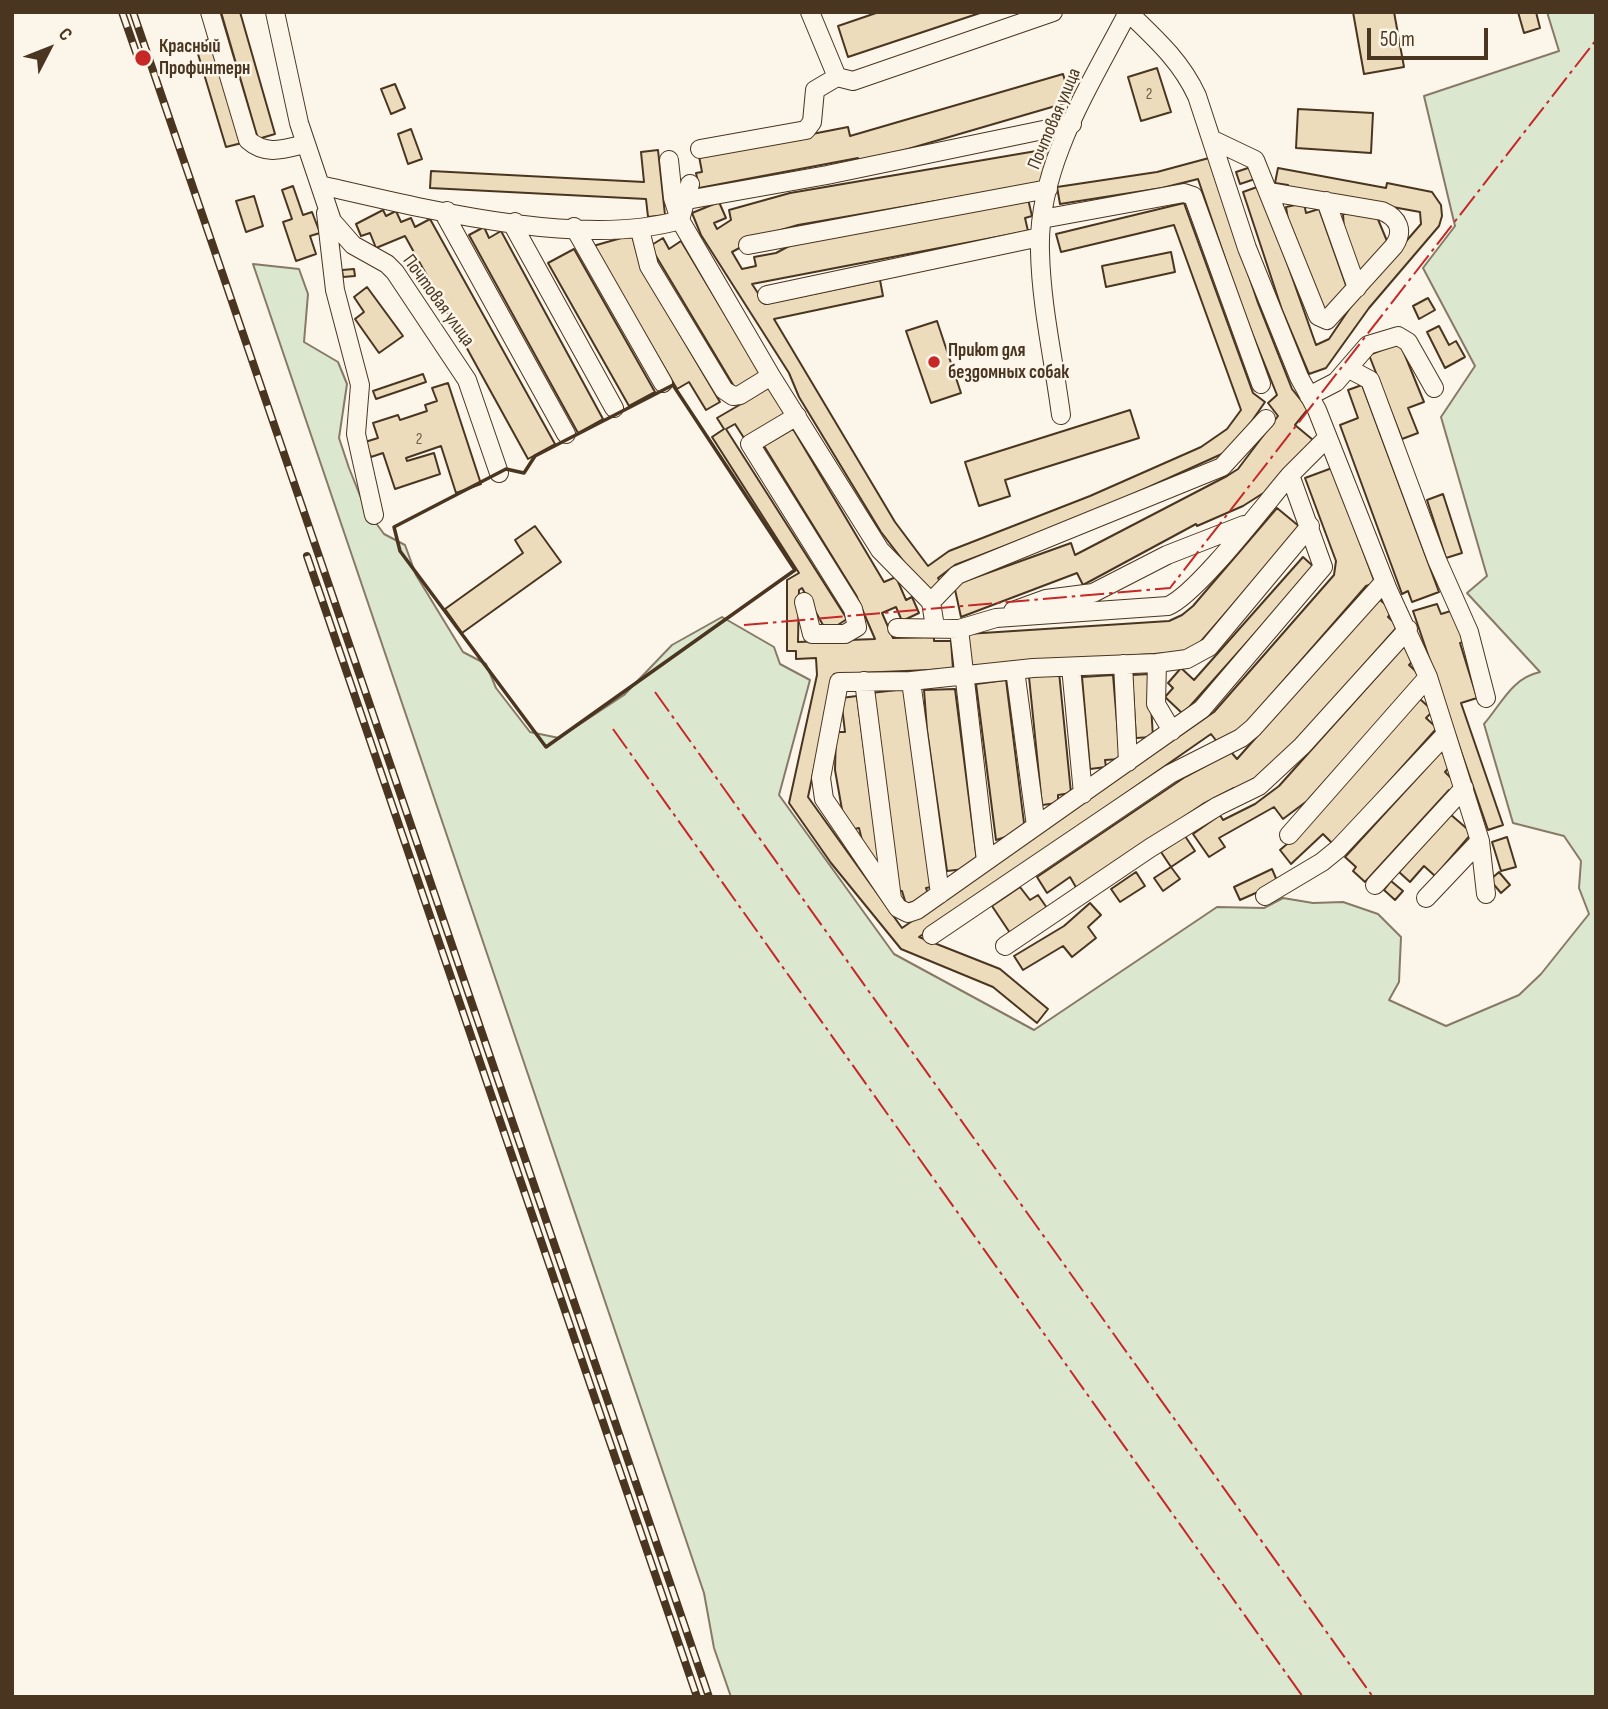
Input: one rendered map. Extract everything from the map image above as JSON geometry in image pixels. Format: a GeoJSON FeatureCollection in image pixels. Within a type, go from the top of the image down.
{"type":"FeatureCollection","features":[{"type":"Feature","properties":{"kind":"street"},"geometry":{"type":"LineString","coordinates":[[210,12],[248,140],[256,148],[275,152],[305,144]]}},
{"type":"Feature","properties":{"kind":"street","name":"Почтовая улица"},"geometry":{"type":"LineString","coordinates":[[275,12],[305,144],[325,206],[342,234],[395,272],[452,353],[478,406],[499,473]]}},
{"type":"Feature","properties":{"kind":"street"},"geometry":{"type":"LineString","coordinates":[[810,12],[837,77]]}},
{"type":"Feature","properties":{"kind":"street"},"geometry":{"type":"LineString","coordinates":[[700,149],[806,130],[812,122],[815,90],[837,77],[853,81],[1053,12]]}},
{"type":"Feature","properties":{"kind":"street"},"geometry":{"type":"LineString","coordinates":[[1128,12],[1187,74],[1213,140],[1247,248],[1384,582],[1428,677],[1480,841],[1486,894]]}},
{"type":"Feature","properties":{"kind":"street","name":"Почтовая улица"},"geometry":{"type":"LineString","coordinates":[[1061,415],[1041,228],[1048,189],[1072,124],[1128,12]]}},
{"type":"Feature","properties":{"kind":"street"},"geometry":{"type":"LineString","coordinates":[[680,220],[688,192],[827,175],[1072,124]]}},
{"type":"Feature","properties":{"kind":"street"},"geometry":{"type":"LineString","coordinates":[[1213,140],[1255,160],[1321,319],[1327,320],[1394,246],[1400,238],[1400,228],[1396,220],[1382,211],[1270,192]]}},
{"type":"Feature","properties":{"kind":"street"},"geometry":{"type":"LineString","coordinates":[[669,160],[680,220],[771,376],[880,550],[931,602],[935,627]]}},
{"type":"Feature","properties":{"kind":"street"},"geometry":{"type":"LineString","coordinates":[[320,185],[553,229],[574,227],[640,230],[680,220]]}},
{"type":"Feature","properties":{"kind":"street"},"geometry":{"type":"LineString","coordinates":[[748,245],[1048,189]]}},
{"type":"Feature","properties":{"kind":"street"},"geometry":{"type":"LineString","coordinates":[[767,295],[1184,193],[1193,196],[1261,384]]}},
{"type":"Feature","properties":{"kind":"street"},"geometry":{"type":"LineString","coordinates":[[1326,201],[1357,288]]}},
{"type":"Feature","properties":{"kind":"street"},"geometry":{"type":"LineString","coordinates":[[325,206],[335,290],[360,385],[356,434],[374,515]]}},
{"type":"Feature","properties":{"kind":"street"},"geometry":{"type":"LineString","coordinates":[[447,211],[446,217],[566,434]]}},
{"type":"Feature","properties":{"kind":"street"},"geometry":{"type":"LineString","coordinates":[[515,222],[514,227],[614,408]]}},
{"type":"Feature","properties":{"kind":"street"},"geometry":{"type":"LineString","coordinates":[[574,227],[663,383]]}},
{"type":"Feature","properties":{"kind":"street"},"geometry":{"type":"LineString","coordinates":[[640,230],[649,266],[724,390],[729,394],[740,395],[771,376]]}},
{"type":"Feature","properties":{"kind":"street"},"geometry":{"type":"LineString","coordinates":[[1309,396],[1329,387],[1349,369],[1368,345],[1398,336],[1408,342],[1434,388]]}},
{"type":"Feature","properties":{"kind":"street"},"geometry":{"type":"LineString","coordinates":[[1349,369],[1370,380],[1437,560],[1469,632],[1486,698]]}},
{"type":"Feature","properties":{"kind":"street"},"geometry":{"type":"LineString","coordinates":[[797,416],[750,444],[853,609],[857,627],[845,634],[812,634],[804,602]]}},
{"type":"Feature","properties":{"kind":"street"},"geometry":{"type":"LineString","coordinates":[[931,602],[957,575],[1222,467],[1266,419]]}},
{"type":"Feature","properties":{"kind":"street"},"geometry":{"type":"LineString","coordinates":[[996,618],[1168,606],[1186,594],[1290,475],[1327,438]]}},
{"type":"Feature","properties":{"kind":"street"},"geometry":{"type":"LineString","coordinates":[[1290,475],[1310,526],[1323,562],[1320,574],[1211,700],[1172,731],[940,894],[908,913],[893,902],[827,807],[821,786],[839,682],[911,681],[1015,670],[1187,659],[1203,652],[1310,526]]}},
{"type":"Feature","properties":{"kind":"street"},"geometry":{"type":"LineString","coordinates":[[897,628],[959,629],[1046,599],[1093,593],[1167,555],[1247,524]]}},
{"type":"Feature","properties":{"kind":"street"},"geometry":{"type":"LineString","coordinates":[[932,935],[1170,774],[1254,728],[1384,582]]}},
{"type":"Feature","properties":{"kind":"street"},"geometry":{"type":"LineString","coordinates":[[959,629],[986,862]]}},
{"type":"Feature","properties":{"kind":"street"},"geometry":{"type":"LineString","coordinates":[[1005,946],[1150,848],[1218,806],[1259,786],[1302,747],[1408,629]]}},
{"type":"Feature","properties":{"kind":"street"},"geometry":{"type":"LineString","coordinates":[[1157,663],[1156,704],[1172,731]]}},
{"type":"Feature","properties":{"kind":"street"},"geometry":{"type":"LineString","coordinates":[[1123,664],[1128,762]]}},
{"type":"Feature","properties":{"kind":"street"},"geometry":{"type":"LineString","coordinates":[[1071,667],[1083,794]]}},
{"type":"Feature","properties":{"kind":"street"},"geometry":{"type":"LineString","coordinates":[[1015,670],[1036,826]]}},
{"type":"Feature","properties":{"kind":"street"},"geometry":{"type":"LineString","coordinates":[[1289,835],[1428,677]]}},
{"type":"Feature","properties":{"kind":"street"},"geometry":{"type":"LineString","coordinates":[[864,681],[893,902]]}},
{"type":"Feature","properties":{"kind":"street"},"geometry":{"type":"LineString","coordinates":[[911,681],[940,894]]}},
{"type":"Feature","properties":{"kind":"street"},"geometry":{"type":"LineString","coordinates":[[1265,895],[1322,862],[1338,849],[1446,734]]}},
{"type":"Feature","properties":{"kind":"street"},"geometry":{"type":"LineString","coordinates":[[1375,885],[1464,788]]}},
{"type":"Feature","properties":{"kind":"street"},"geometry":{"type":"LineString","coordinates":[[1426,898],[1480,841]]}},
{"type":"Feature","properties":{"kind":"green space"},"geometry":{"type":"Polygon","coordinates":[[[1547,12],[1596,12],[1596,1697],[731,1697],[714,1648],[704,1593],[253,264],[299,269],[308,294],[304,342],[338,362],[347,384],[339,438],[365,508],[384,534],[405,545],[416,575],[463,652],[486,664],[496,688],[530,732],[559,738],[624,695],[672,645],[722,617],[774,647],[780,664],[810,680],[779,795],[894,954],[1034,1030],[1217,907],[1264,908],[1283,898],[1313,903],[1343,902],[1378,914],[1401,937],[1399,982],[1389,1000],[1446,1026],[1519,995],[1541,974],[1589,914],[1579,888],[1581,861],[1564,836],[1513,823],[1484,724],[1508,692],[1530,675],[1540,672],[1467,593],[1487,576],[1441,417],[1475,366],[1423,268],[1455,226],[1424,96],[1559,51],[1547,12]]]}},
{"type":"Feature","properties":{"kind":"building"},"geometry":{"type":"Polygon","coordinates":[[[221,12],[240,12],[275,134],[258,139],[221,12]]]}},
{"type":"Feature","properties":{"kind":"building"},"geometry":{"type":"Polygon","coordinates":[[[879,12],[983,12],[848,57],[838,26],[879,12]]]}},
{"type":"Feature","properties":{"kind":"building"},"geometry":{"type":"Polygon","coordinates":[[[1353,12],[1394,12],[1404,67],[1364,74],[1353,12]]]}},
{"type":"Feature","properties":{"kind":"building"},"geometry":{"type":"Polygon","coordinates":[[[1518,12],[1536,12],[1540,28],[1524,33],[1518,12]]]}},
{"type":"Feature","properties":{"kind":"building"},"geometry":{"type":"Polygon","coordinates":[[[211,39],[242,143],[226,147],[195,44],[211,39]]]}},
{"type":"Feature","properties":{"kind":"building"},"geometry":{"type":"Polygon","coordinates":[[[1157,68],[1171,112],[1141,121],[1128,77],[1157,68]]]}},
{"type":"Feature","properties":{"kind":"building"},"geometry":{"type":"Polygon","coordinates":[[[1063,74],[1067,87],[1071,85],[1076,100],[860,163],[858,158],[699,188],[696,173],[702,172],[699,156],[848,127],[850,136],[1063,74]]]}},
{"type":"Feature","properties":{"kind":"building"},"geometry":{"type":"Polygon","coordinates":[[[395,84],[405,108],[391,114],[381,89],[395,84]]]}},
{"type":"Feature","properties":{"kind":"building"},"geometry":{"type":"Polygon","coordinates":[[[1298,109],[1373,113],[1371,153],[1296,148],[1298,109]]]}},
{"type":"Feature","properties":{"kind":"building"},"geometry":{"type":"Polygon","coordinates":[[[411,129],[422,159],[408,164],[398,134],[411,129]]]}},
{"type":"Feature","properties":{"kind":"building"},"geometry":{"type":"Polygon","coordinates":[[[1048,149],[1050,158],[1040,183],[798,225],[740,242],[743,246],[732,252],[742,269],[756,266],[754,257],[776,253],[791,245],[1028,199],[1032,216],[1025,218],[1028,231],[752,284],[765,304],[880,280],[883,296],[774,319],[895,522],[928,566],[949,551],[1090,496],[1201,447],[1227,429],[1241,410],[1174,225],[1061,252],[1056,234],[1184,203],[1253,393],[1265,402],[1238,441],[1224,453],[1096,511],[955,565],[938,578],[941,583],[928,593],[881,532],[799,397],[789,373],[701,235],[692,213],[719,202],[726,218],[714,223],[717,229],[731,220],[729,210],[790,193],[1048,149]]]}},
{"type":"Feature","properties":{"kind":"building"},"geometry":{"type":"Polygon","coordinates":[[[658,150],[665,215],[648,217],[646,199],[430,188],[431,171],[644,182],[641,152],[658,150]]]}},
{"type":"Feature","properties":{"kind":"building"},"geometry":{"type":"Polygon","coordinates":[[[1209,158],[1258,303],[1292,389],[1308,409],[1295,425],[1313,440],[1265,492],[1243,506],[1197,526],[1196,524],[1083,585],[1077,573],[961,617],[954,585],[1071,543],[1075,555],[1227,476],[1238,469],[1278,416],[1268,403],[1277,395],[1242,308],[1198,179],[1162,188],[1060,204],[1057,187],[1157,172],[1209,158]]]}},
{"type":"Feature","properties":{"kind":"building"},"geometry":{"type":"Polygon","coordinates":[[[1251,167],[1255,179],[1240,184],[1236,172],[1251,167]]]}},
{"type":"Feature","properties":{"kind":"building"},"geometry":{"type":"Polygon","coordinates":[[[1278,168],[1386,188],[1387,183],[1432,192],[1441,205],[1439,226],[1369,308],[1326,368],[1309,374],[1282,310],[1243,192],[1260,186],[1316,345],[1329,339],[1356,299],[1421,224],[1420,212],[1288,188],[1288,185],[1275,183],[1278,168]]]}},
{"type":"Feature","properties":{"kind":"building"},"geometry":{"type":"Polygon","coordinates":[[[293,186],[303,215],[312,212],[320,233],[310,236],[316,254],[296,261],[283,222],[292,219],[282,190],[293,186]]]}},
{"type":"Feature","properties":{"kind":"building"},"geometry":{"type":"Polygon","coordinates":[[[254,196],[263,226],[246,232],[236,201],[254,196]]]}},
{"type":"Feature","properties":{"kind":"building"},"geometry":{"type":"Polygon","coordinates":[[[1304,203],[1306,213],[1319,209],[1348,291],[1325,312],[1288,220],[1286,207],[1304,203]]]}},
{"type":"Feature","properties":{"kind":"building"},"geometry":{"type":"Polygon","coordinates":[[[383,210],[386,216],[396,211],[401,222],[411,218],[415,227],[430,219],[555,444],[528,459],[405,236],[376,248],[370,233],[361,236],[356,224],[383,210]]]}},
{"type":"Feature","properties":{"kind":"building"},"geometry":{"type":"Polygon","coordinates":[[[1359,213],[1377,217],[1387,241],[1386,249],[1363,273],[1356,267],[1344,230],[1343,214],[1359,213]]]}},
{"type":"Feature","properties":{"kind":"building"},"geometry":{"type":"Polygon","coordinates":[[[484,227],[489,238],[501,231],[603,419],[578,433],[469,235],[484,227]]]}},
{"type":"Feature","properties":{"kind":"building"},"geometry":{"type":"Polygon","coordinates":[[[632,235],[641,268],[720,402],[706,410],[689,382],[677,389],[593,246],[632,235]]]}},
{"type":"Feature","properties":{"kind":"building"},"geometry":{"type":"Polygon","coordinates":[[[663,238],[669,249],[681,241],[760,373],[735,388],[650,246],[663,238]]]}},
{"type":"Feature","properties":{"kind":"building"},"geometry":{"type":"Polygon","coordinates":[[[574,249],[655,392],[629,406],[548,263],[574,249]]]}},
{"type":"Feature","properties":{"kind":"building"},"geometry":{"type":"Polygon","coordinates":[[[1171,252],[1175,272],[1106,287],[1102,266],[1171,252]]]}},
{"type":"Feature","properties":{"kind":"building"},"geometry":{"type":"Polygon","coordinates":[[[354,269],[355,276],[343,277],[342,270],[354,269]]]}},
{"type":"Feature","properties":{"kind":"building"},"geometry":{"type":"Polygon","coordinates":[[[367,287],[403,336],[379,353],[355,319],[364,312],[354,297],[367,287]]]}},
{"type":"Feature","properties":{"kind":"building"},"geometry":{"type":"Polygon","coordinates":[[[1428,298],[1435,310],[1419,319],[1413,306],[1428,298]]]}},
{"type":"Feature","properties":{"kind":"building","name":"Приют для бездомных собак"},"geometry":{"type":"Polygon","coordinates":[[[937,321],[961,393],[931,403],[906,331],[937,321]]]}},
{"type":"Feature","properties":{"kind":"building"},"geometry":{"type":"Polygon","coordinates":[[[1439,326],[1449,345],[1456,341],[1465,357],[1445,368],[1427,332],[1439,326]]]}},
{"type":"Feature","properties":{"kind":"building"},"geometry":{"type":"Polygon","coordinates":[[[1400,343],[1424,402],[1408,408],[1418,433],[1402,439],[1369,355],[1400,343]]]}},
{"type":"Feature","properties":{"kind":"building"},"geometry":{"type":"Polygon","coordinates":[[[423,374],[426,382],[376,399],[373,391],[423,374]]]}},
{"type":"Feature","properties":{"kind":"building"},"geometry":{"type":"Polygon","coordinates":[[[448,383],[481,484],[456,493],[441,446],[406,458],[407,461],[434,453],[440,474],[395,489],[383,453],[371,457],[365,442],[378,438],[373,423],[398,415],[400,420],[427,411],[425,405],[437,401],[432,388],[448,383]]]}},
{"type":"Feature","properties":{"kind":"building"},"geometry":{"type":"Polygon","coordinates":[[[1362,385],[1439,592],[1412,602],[1408,591],[1402,594],[1340,425],[1358,418],[1348,390],[1362,385]]]}},
{"type":"Feature","properties":{"kind":"building"},"geometry":{"type":"Polygon","coordinates":[[[772,386],[788,412],[744,438],[735,424],[726,429],[847,619],[827,632],[802,588],[799,590],[798,642],[875,639],[856,595],[764,446],[793,429],[884,582],[896,577],[906,600],[912,597],[919,613],[902,621],[896,607],[882,613],[893,638],[934,637],[934,641],[951,641],[953,669],[834,674],[808,797],[902,928],[1214,712],[1334,575],[1336,561],[1305,478],[1332,468],[1375,583],[1366,586],[1236,735],[1218,743],[1211,734],[919,937],[1000,969],[1048,1009],[1037,1023],[993,987],[901,949],[831,863],[789,803],[817,675],[816,658],[796,659],[796,651],[787,651],[787,580],[799,573],[712,437],[724,429],[717,418],[772,386]]]}},
{"type":"Feature","properties":{"kind":"building"},"geometry":{"type":"Polygon","coordinates":[[[1130,410],[1139,438],[1005,480],[1010,496],[979,506],[965,462],[1130,410]]]}},
{"type":"Feature","properties":{"kind":"building"},"geometry":{"type":"Polygon","coordinates":[[[1443,494],[1462,553],[1446,558],[1427,500],[1443,494]]]}},
{"type":"Feature","properties":{"kind":"building"},"geometry":{"type":"Polygon","coordinates":[[[1277,508],[1300,527],[1196,647],[1185,652],[969,666],[967,634],[1169,621],[1182,615],[1193,606],[1277,508]]]}},
{"type":"Feature","properties":{"kind":"building"},"geometry":{"type":"Polygon","coordinates":[[[535,526],[561,562],[462,633],[445,609],[523,553],[515,540],[535,526]]]}},
{"type":"Feature","properties":{"kind":"building"},"geometry":{"type":"Polygon","coordinates":[[[1303,557],[1314,567],[1183,714],[1165,697],[1173,688],[1168,683],[1181,668],[1194,680],[1303,557]]]}},
{"type":"Feature","properties":{"kind":"building"},"geometry":{"type":"Polygon","coordinates":[[[1379,599],[1393,611],[1388,617],[1398,626],[1291,747],[1255,781],[1253,779],[1237,792],[1234,788],[1203,804],[1077,889],[1070,877],[1047,893],[1037,877],[1185,777],[1231,752],[1237,759],[1379,599]]]}},
{"type":"Feature","properties":{"kind":"building"},"geometry":{"type":"Polygon","coordinates":[[[1437,604],[1441,614],[1454,610],[1464,642],[1460,643],[1477,698],[1461,703],[1503,825],[1488,830],[1413,611],[1437,604]]]}},
{"type":"Feature","properties":{"kind":"building"},"geometry":{"type":"Polygon","coordinates":[[[1406,644],[1414,660],[1409,665],[1420,675],[1307,801],[1283,819],[1274,807],[1219,838],[1225,847],[1209,857],[1193,834],[1220,815],[1223,820],[1255,804],[1279,786],[1406,644]]]}},
{"type":"Feature","properties":{"kind":"building"},"geometry":{"type":"Polygon","coordinates":[[[1059,672],[1071,793],[1058,795],[1058,803],[1042,805],[1029,677],[1059,672]]]}},
{"type":"Feature","properties":{"kind":"building"},"geometry":{"type":"Polygon","coordinates":[[[1149,674],[1153,737],[1136,738],[1132,675],[1149,674]]]}},
{"type":"Feature","properties":{"kind":"building"},"geometry":{"type":"Polygon","coordinates":[[[1113,675],[1120,759],[1105,760],[1106,767],[1090,769],[1082,677],[1113,675]]]}},
{"type":"Feature","properties":{"kind":"building"},"geometry":{"type":"Polygon","coordinates":[[[1006,680],[1025,831],[996,840],[976,684],[1006,680]]]}},
{"type":"Feature","properties":{"kind":"building"},"geometry":{"type":"Polygon","coordinates":[[[905,689],[932,887],[926,888],[929,897],[906,904],[902,891],[899,891],[871,693],[905,689]]]}},
{"type":"Feature","properties":{"kind":"building"},"geometry":{"type":"Polygon","coordinates":[[[955,689],[977,861],[965,869],[947,871],[924,690],[955,689]]]}},
{"type":"Feature","properties":{"kind":"building"},"geometry":{"type":"Polygon","coordinates":[[[857,696],[874,823],[885,869],[866,857],[859,828],[850,830],[844,821],[835,770],[836,732],[845,732],[841,698],[857,696]]]}},
{"type":"Feature","properties":{"kind":"building"},"geometry":{"type":"Polygon","coordinates":[[[1420,699],[1433,711],[1426,718],[1437,728],[1333,844],[1323,834],[1291,864],[1280,850],[1301,832],[1420,699]]]}},
{"type":"Feature","properties":{"kind":"building"},"geometry":{"type":"Polygon","coordinates":[[[1441,752],[1453,763],[1445,772],[1458,785],[1451,792],[1449,790],[1365,882],[1353,871],[1356,867],[1345,857],[1441,752]]]}},
{"type":"Feature","properties":{"kind":"building"},"geometry":{"type":"Polygon","coordinates":[[[1450,814],[1472,833],[1435,876],[1424,866],[1410,882],[1399,872],[1450,814]]]}},
{"type":"Feature","properties":{"kind":"building"},"geometry":{"type":"Polygon","coordinates":[[[1185,836],[1195,851],[1171,867],[1161,852],[1185,836]]]}},
{"type":"Feature","properties":{"kind":"building"},"geometry":{"type":"Polygon","coordinates":[[[1507,837],[1516,867],[1501,871],[1492,842],[1507,837]]]}},
{"type":"Feature","properties":{"kind":"building"},"geometry":{"type":"Polygon","coordinates":[[[1171,867],[1180,879],[1163,891],[1154,878],[1171,867]]]}},
{"type":"Feature","properties":{"kind":"building"},"geometry":{"type":"Polygon","coordinates":[[[1272,869],[1278,883],[1240,900],[1234,887],[1272,869]]]}},
{"type":"Feature","properties":{"kind":"building"},"geometry":{"type":"Polygon","coordinates":[[[1136,872],[1145,886],[1120,902],[1111,889],[1136,872]]]}},
{"type":"Feature","properties":{"kind":"building"},"geometry":{"type":"Polygon","coordinates":[[[1499,872],[1510,885],[1501,893],[1490,880],[1499,872]]]}},
{"type":"Feature","properties":{"kind":"building"},"geometry":{"type":"Polygon","coordinates":[[[1391,881],[1403,891],[1395,900],[1384,890],[1391,881]]]}},
{"type":"Feature","properties":{"kind":"building"},"geometry":{"type":"Polygon","coordinates":[[[1020,887],[1030,900],[1038,895],[1047,908],[1010,933],[992,906],[1020,887]]]}},
{"type":"Feature","properties":{"kind":"building"},"geometry":{"type":"Polygon","coordinates":[[[1090,903],[1101,915],[1088,927],[1096,938],[1072,957],[1063,946],[1023,970],[1014,956],[1064,926],[1090,903]]]}},
{"type":"Feature","properties":{"kind":"railway"},"geometry":{"type":"LineString","coordinates":[[122,12],[137,55]]}},
{"type":"Feature","properties":{"kind":"railway"},"geometry":{"type":"LineString","coordinates":[[133,12],[709,1697]]}},
{"type":"Feature","properties":{"kind":"railway"},"geometry":{"type":"LineString","coordinates":[[307,556],[697,1697]]}},
{"type":"Feature","properties":{"kind":"wall"},"geometry":{"type":"LineString","coordinates":[[673,385],[795,570],[546,747],[400,551],[394,527],[506,469],[524,473],[535,456],[673,385]]}},
{"type":"Feature","properties":{"kind":"power"},"geometry":{"type":"LineString","coordinates":[[744,625],[1170,588],[1596,40]]}},
{"type":"Feature","properties":{"kind":"power"},"geometry":{"type":"LineString","coordinates":[[655,692],[1373,1697]]}},
{"type":"Feature","properties":{"kind":"power"},"geometry":{"type":"LineString","coordinates":[[613,729],[1303,1697]]}},
{"type":"Feature","properties":{"kind":"place","name":"Красный Профинтерн"},"geometry":{"type":"Point","coordinates":[143,58]}},
{"type":"Feature","properties":{"kind":"place","name":"Приют для бездомных собак"},"geometry":{"type":"Point","coordinates":[934,362]}}]}
